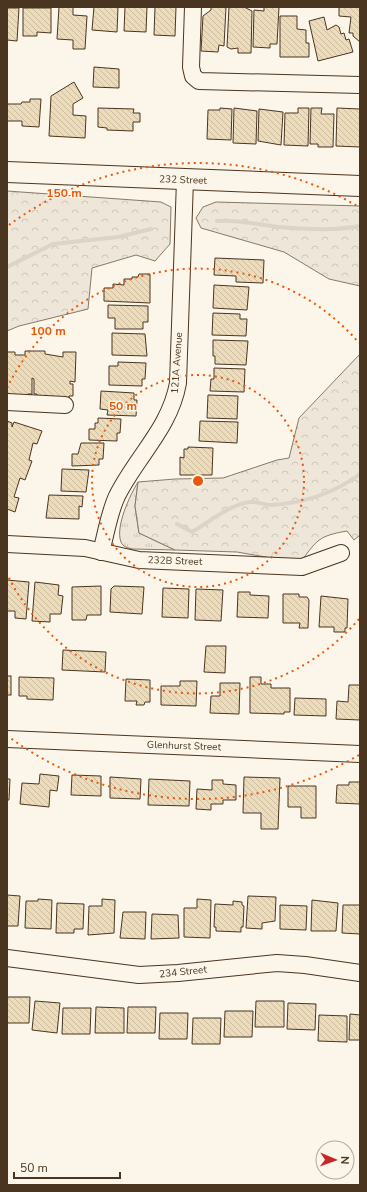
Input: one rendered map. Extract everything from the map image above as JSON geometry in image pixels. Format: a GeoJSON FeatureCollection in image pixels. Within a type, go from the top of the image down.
{"type":"FeatureCollection","features":[{"type":"Feature","properties":{"kind":"main road","name":"232 Street"},"geometry":{"type":"LineString","coordinates":[[7,172],[360,186]]}},
{"type":"Feature","properties":{"kind":"street"},"geometry":{"type":"LineString","coordinates":[[193,7],[190,67],[193,76],[199,81],[360,85]]}},
{"type":"Feature","properties":{"kind":"street","name":"121A Avenue"},"geometry":{"type":"LineString","coordinates":[[101,552],[117,497],[163,425],[175,398],[178,383],[185,180]]}},
{"type":"Feature","properties":{"kind":"street"},"geometry":{"type":"LineString","coordinates":[[7,402],[65,405]]}},
{"type":"Feature","properties":{"kind":"street","name":"232B Street"},"geometry":{"type":"LineString","coordinates":[[7,544],[72,546],[139,560],[302,567],[341,553]]}},
{"type":"Feature","properties":{"kind":"street","name":"Glenhurst Street"},"geometry":{"type":"LineString","coordinates":[[7,739],[360,754]]}},
{"type":"Feature","properties":{"kind":"street","name":"234 Street"},"geometry":{"type":"LineString","coordinates":[[7,958],[139,975],[178,973],[277,963],[305,965],[360,973]]}},
{"type":"Feature","properties":{"kind":"green space"},"geometry":{"type":"Polygon","coordinates":[[[7,191],[161,202],[171,207],[170,244],[155,261],[136,255],[92,268],[88,309],[19,326],[7,331],[7,191]]]}},
{"type":"Feature","properties":{"kind":"green space"},"geometry":{"type":"Polygon","coordinates":[[[216,202],[360,206],[360,286],[329,279],[284,252],[201,228],[196,218],[203,207],[216,202]]]}},
{"type":"Feature","properties":{"kind":"green space"},"geometry":{"type":"Polygon","coordinates":[[[360,354],[360,535],[354,540],[347,531],[324,537],[310,549],[300,563],[237,552],[175,550],[139,533],[135,506],[138,482],[175,479],[223,478],[277,460],[289,458],[299,418],[360,354]]]}},
{"type":"Feature","properties":{"kind":"green space"},"geometry":{"type":"Polygon","coordinates":[[[138,482],[135,506],[139,533],[175,550],[133,549],[122,544],[120,528],[124,511],[138,482]]]}},
{"type":"Feature","properties":{"kind":"building"},"geometry":{"type":"Polygon","coordinates":[[[59,7],[73,7],[73,15],[87,16],[85,49],[73,49],[73,40],[57,39],[59,7]]]}},
{"type":"Feature","properties":{"kind":"building"},"geometry":{"type":"Polygon","coordinates":[[[94,7],[118,7],[117,32],[92,30],[94,7]]]}},
{"type":"Feature","properties":{"kind":"building"},"geometry":{"type":"Polygon","coordinates":[[[125,7],[147,7],[146,32],[124,31],[125,7]]]}},
{"type":"Feature","properties":{"kind":"building"},"geometry":{"type":"Polygon","coordinates":[[[155,7],[176,7],[175,36],[154,35],[155,7]]]}},
{"type":"Feature","properties":{"kind":"building"},"geometry":{"type":"Polygon","coordinates":[[[211,7],[226,7],[224,46],[219,45],[218,52],[201,51],[203,16],[211,10],[211,7]]]}},
{"type":"Feature","properties":{"kind":"building"},"geometry":{"type":"Polygon","coordinates":[[[229,7],[244,7],[252,11],[251,53],[238,53],[238,48],[231,49],[227,47],[229,7]]]}},
{"type":"Feature","properties":{"kind":"building"},"geometry":{"type":"Polygon","coordinates":[[[264,7],[279,7],[277,44],[270,44],[270,48],[253,47],[254,10],[264,11],[264,7]]]}},
{"type":"Feature","properties":{"kind":"building"},"geometry":{"type":"Polygon","coordinates":[[[339,7],[360,7],[360,42],[353,36],[353,33],[349,33],[351,17],[339,16],[339,7]]]}},
{"type":"Feature","properties":{"kind":"building"},"geometry":{"type":"Polygon","coordinates":[[[7,8],[19,8],[17,41],[7,40],[7,8]]]}},
{"type":"Feature","properties":{"kind":"building"},"geometry":{"type":"Polygon","coordinates":[[[23,8],[51,8],[51,33],[37,32],[37,36],[23,36],[23,8]]]}},
{"type":"Feature","properties":{"kind":"building"},"geometry":{"type":"Polygon","coordinates":[[[280,16],[297,16],[297,29],[306,30],[306,43],[309,43],[309,57],[280,57],[280,16]]]}},
{"type":"Feature","properties":{"kind":"building"},"geometry":{"type":"Polygon","coordinates":[[[324,17],[327,30],[336,25],[339,27],[341,34],[344,33],[346,40],[349,39],[353,52],[318,61],[309,21],[324,17]]]}},
{"type":"Feature","properties":{"kind":"building"},"geometry":{"type":"Polygon","coordinates":[[[94,67],[119,69],[119,88],[93,87],[94,67]]]}},
{"type":"Feature","properties":{"kind":"building"},"geometry":{"type":"Polygon","coordinates":[[[74,82],[83,98],[73,104],[73,115],[86,116],[85,138],[49,136],[51,96],[74,82]]]}},
{"type":"Feature","properties":{"kind":"building"},"geometry":{"type":"Polygon","coordinates":[[[30,99],[41,99],[39,127],[22,126],[22,121],[7,121],[7,104],[21,104],[22,102],[30,102],[30,99]]]}},
{"type":"Feature","properties":{"kind":"building"},"geometry":{"type":"Polygon","coordinates":[[[98,108],[134,109],[133,113],[140,113],[140,122],[133,122],[133,131],[107,130],[107,128],[98,127],[98,108]]]}},
{"type":"Feature","properties":{"kind":"building"},"geometry":{"type":"Polygon","coordinates":[[[220,108],[232,109],[231,140],[207,139],[208,110],[220,110],[220,108]]]}},
{"type":"Feature","properties":{"kind":"building"},"geometry":{"type":"Polygon","coordinates":[[[234,108],[257,111],[256,144],[233,143],[234,108]]]}},
{"type":"Feature","properties":{"kind":"building"},"geometry":{"type":"Polygon","coordinates":[[[298,108],[309,108],[308,146],[284,145],[285,113],[298,113],[298,108]]]}},
{"type":"Feature","properties":{"kind":"building"},"geometry":{"type":"Polygon","coordinates":[[[311,108],[322,108],[321,114],[334,114],[333,147],[318,147],[318,144],[310,144],[311,108]]]}},
{"type":"Feature","properties":{"kind":"building"},"geometry":{"type":"Polygon","coordinates":[[[337,108],[360,109],[360,147],[336,146],[337,108]]]}},
{"type":"Feature","properties":{"kind":"building"},"geometry":{"type":"Polygon","coordinates":[[[259,109],[283,112],[281,145],[258,141],[259,109]]]}},
{"type":"Feature","properties":{"kind":"building"},"geometry":{"type":"Polygon","coordinates":[[[215,258],[264,260],[263,283],[236,282],[236,276],[214,275],[215,258]]]}},
{"type":"Feature","properties":{"kind":"building"},"geometry":{"type":"Polygon","coordinates":[[[139,274],[150,274],[150,303],[104,301],[104,288],[113,288],[113,284],[124,285],[124,279],[138,277],[139,274]]]}},
{"type":"Feature","properties":{"kind":"building"},"geometry":{"type":"Polygon","coordinates":[[[214,285],[249,287],[247,310],[213,308],[214,285]]]}},
{"type":"Feature","properties":{"kind":"building"},"geometry":{"type":"Polygon","coordinates":[[[108,305],[148,306],[148,322],[143,322],[143,329],[115,329],[115,318],[108,318],[108,305]]]}},
{"type":"Feature","properties":{"kind":"building"},"geometry":{"type":"Polygon","coordinates":[[[213,313],[240,314],[240,319],[247,319],[246,336],[212,335],[213,313]]]}},
{"type":"Feature","properties":{"kind":"building"},"geometry":{"type":"Polygon","coordinates":[[[112,333],[145,334],[147,356],[112,355],[112,333]]]}},
{"type":"Feature","properties":{"kind":"building"},"geometry":{"type":"Polygon","coordinates":[[[213,340],[248,341],[246,365],[215,364],[215,356],[213,356],[213,340]]]}},
{"type":"Feature","properties":{"kind":"building"},"geometry":{"type":"Polygon","coordinates":[[[25,351],[45,351],[45,354],[63,357],[63,352],[76,352],[75,382],[70,381],[70,384],[73,384],[73,396],[69,396],[69,398],[37,397],[37,394],[34,394],[34,379],[32,378],[32,394],[28,394],[28,396],[7,396],[7,352],[15,352],[15,355],[25,355],[25,351]]]}},
{"type":"Feature","properties":{"kind":"building"},"geometry":{"type":"Polygon","coordinates":[[[118,362],[146,363],[145,379],[142,379],[142,386],[109,385],[109,366],[118,366],[118,362]]]}},
{"type":"Feature","properties":{"kind":"building"},"geometry":{"type":"Polygon","coordinates":[[[214,368],[245,369],[244,392],[210,391],[211,379],[214,379],[214,368]]]}},
{"type":"Feature","properties":{"kind":"building"},"geometry":{"type":"Polygon","coordinates":[[[101,391],[134,393],[134,400],[137,400],[136,416],[107,415],[108,410],[100,409],[101,391]]]}},
{"type":"Feature","properties":{"kind":"building"},"geometry":{"type":"Polygon","coordinates":[[[208,395],[238,396],[237,419],[207,418],[208,395]]]}},
{"type":"Feature","properties":{"kind":"building"},"geometry":{"type":"Polygon","coordinates":[[[98,418],[121,419],[120,433],[117,433],[117,441],[89,440],[89,429],[95,429],[95,423],[98,423],[98,418]]]}},
{"type":"Feature","properties":{"kind":"building"},"geometry":{"type":"Polygon","coordinates":[[[7,421],[12,423],[12,427],[14,422],[42,431],[37,444],[33,443],[29,460],[32,461],[25,480],[20,478],[14,497],[19,498],[15,512],[7,509],[7,421]]]}},
{"type":"Feature","properties":{"kind":"building"},"geometry":{"type":"Polygon","coordinates":[[[200,421],[238,422],[237,443],[199,441],[200,421]]]}},
{"type":"Feature","properties":{"kind":"building"},"geometry":{"type":"Polygon","coordinates":[[[81,443],[104,443],[103,459],[99,459],[99,465],[72,466],[72,454],[78,454],[81,443]]]}},
{"type":"Feature","properties":{"kind":"building"},"geometry":{"type":"Polygon","coordinates":[[[188,447],[213,448],[212,475],[180,475],[180,457],[184,458],[184,449],[188,449],[188,447]]]}},
{"type":"Feature","properties":{"kind":"building"},"geometry":{"type":"Polygon","coordinates":[[[62,469],[89,470],[86,492],[61,491],[62,469]]]}},
{"type":"Feature","properties":{"kind":"building"},"geometry":{"type":"Polygon","coordinates":[[[49,495],[83,496],[82,507],[79,506],[79,519],[46,518],[49,495]]]}},
{"type":"Feature","properties":{"kind":"building"},"geometry":{"type":"Polygon","coordinates":[[[7,580],[29,582],[26,619],[15,618],[15,611],[7,611],[7,580]]]}},
{"type":"Feature","properties":{"kind":"building"},"geometry":{"type":"Polygon","coordinates":[[[35,582],[59,585],[58,595],[63,596],[61,614],[50,614],[50,622],[32,621],[35,582]]]}},
{"type":"Feature","properties":{"kind":"building"},"geometry":{"type":"Polygon","coordinates":[[[101,586],[101,615],[87,615],[86,620],[72,620],[72,587],[101,586]]]}},
{"type":"Feature","properties":{"kind":"building"},"geometry":{"type":"Polygon","coordinates":[[[114,586],[144,587],[142,614],[110,612],[111,589],[114,586]]]}},
{"type":"Feature","properties":{"kind":"building"},"geometry":{"type":"Polygon","coordinates":[[[163,588],[189,589],[188,618],[162,617],[163,588]]]}},
{"type":"Feature","properties":{"kind":"building"},"geometry":{"type":"Polygon","coordinates":[[[196,589],[223,590],[221,621],[195,620],[196,589]]]}},
{"type":"Feature","properties":{"kind":"building"},"geometry":{"type":"Polygon","coordinates":[[[238,592],[250,592],[250,595],[269,596],[268,618],[237,617],[238,592]]]}},
{"type":"Feature","properties":{"kind":"building"},"geometry":{"type":"Polygon","coordinates":[[[283,594],[299,594],[299,597],[307,597],[309,600],[308,628],[299,628],[300,623],[283,623],[283,594]]]}},
{"type":"Feature","properties":{"kind":"building"},"geometry":{"type":"Polygon","coordinates":[[[321,596],[348,599],[347,628],[345,628],[345,632],[334,632],[334,627],[319,627],[321,596]]]}},
{"type":"Feature","properties":{"kind":"building"},"geometry":{"type":"Polygon","coordinates":[[[206,646],[226,646],[225,673],[204,672],[206,646]]]}},
{"type":"Feature","properties":{"kind":"building"},"geometry":{"type":"Polygon","coordinates":[[[63,650],[106,652],[105,672],[62,670],[63,650]]]}},
{"type":"Feature","properties":{"kind":"building"},"geometry":{"type":"Polygon","coordinates":[[[7,676],[11,676],[11,695],[7,695],[7,676]]]}},
{"type":"Feature","properties":{"kind":"building"},"geometry":{"type":"Polygon","coordinates":[[[19,677],[54,678],[53,700],[27,699],[27,696],[19,696],[19,677]]]}},
{"type":"Feature","properties":{"kind":"building"},"geometry":{"type":"Polygon","coordinates":[[[250,677],[261,677],[261,684],[271,684],[271,688],[290,688],[290,712],[284,712],[284,714],[250,713],[250,677]]]}},
{"type":"Feature","properties":{"kind":"building"},"geometry":{"type":"Polygon","coordinates":[[[126,679],[150,680],[150,702],[145,702],[144,705],[136,705],[137,701],[125,701],[126,679]]]}},
{"type":"Feature","properties":{"kind":"building"},"geometry":{"type":"Polygon","coordinates":[[[180,681],[197,681],[196,706],[161,705],[161,686],[180,686],[180,681]]]}},
{"type":"Feature","properties":{"kind":"building"},"geometry":{"type":"Polygon","coordinates":[[[220,683],[240,683],[239,714],[210,713],[211,696],[220,696],[220,683]]]}},
{"type":"Feature","properties":{"kind":"building"},"geometry":{"type":"Polygon","coordinates":[[[349,685],[360,685],[360,720],[336,719],[337,701],[348,702],[349,685]]]}},
{"type":"Feature","properties":{"kind":"building"},"geometry":{"type":"Polygon","coordinates":[[[295,698],[326,699],[326,716],[294,715],[295,698]]]}},
{"type":"Feature","properties":{"kind":"building"},"geometry":{"type":"Polygon","coordinates":[[[40,774],[59,776],[57,791],[50,790],[49,807],[20,804],[22,783],[39,784],[40,774]]]}},
{"type":"Feature","properties":{"kind":"building"},"geometry":{"type":"Polygon","coordinates":[[[72,775],[101,776],[101,796],[71,795],[72,775]]]}},
{"type":"Feature","properties":{"kind":"building"},"geometry":{"type":"Polygon","coordinates":[[[110,777],[141,779],[140,799],[110,798],[110,777]]]}},
{"type":"Feature","properties":{"kind":"building"},"geometry":{"type":"Polygon","coordinates":[[[244,777],[280,778],[278,829],[261,829],[261,813],[243,813],[244,777]]]}},
{"type":"Feature","properties":{"kind":"building"},"geometry":{"type":"Polygon","coordinates":[[[7,779],[10,779],[9,800],[7,800],[7,779]]]}},
{"type":"Feature","properties":{"kind":"building"},"geometry":{"type":"Polygon","coordinates":[[[149,779],[190,781],[189,806],[148,805],[149,779]]]}},
{"type":"Feature","properties":{"kind":"building"},"geometry":{"type":"Polygon","coordinates":[[[212,780],[223,780],[223,784],[236,785],[236,800],[223,800],[223,804],[211,804],[211,810],[196,809],[197,789],[212,790],[212,780]]]}},
{"type":"Feature","properties":{"kind":"building"},"geometry":{"type":"Polygon","coordinates":[[[349,782],[360,782],[360,804],[336,803],[337,785],[349,785],[349,782]]]}},
{"type":"Feature","properties":{"kind":"building"},"geometry":{"type":"Polygon","coordinates":[[[288,786],[316,786],[316,818],[301,818],[301,807],[288,807],[288,786]]]}},
{"type":"Feature","properties":{"kind":"building"},"geometry":{"type":"Polygon","coordinates":[[[7,895],[20,896],[18,926],[7,926],[7,895]]]}},
{"type":"Feature","properties":{"kind":"building"},"geometry":{"type":"Polygon","coordinates":[[[248,896],[276,897],[275,921],[262,923],[262,929],[246,928],[248,896]]]}},
{"type":"Feature","properties":{"kind":"building"},"geometry":{"type":"Polygon","coordinates":[[[38,899],[52,900],[51,929],[25,928],[26,901],[38,901],[38,899]]]}},
{"type":"Feature","properties":{"kind":"building"},"geometry":{"type":"Polygon","coordinates":[[[102,899],[115,900],[114,933],[88,935],[89,906],[102,906],[102,899]]]}},
{"type":"Feature","properties":{"kind":"building"},"geometry":{"type":"Polygon","coordinates":[[[197,899],[211,900],[210,938],[184,937],[184,908],[197,908],[197,899]]]}},
{"type":"Feature","properties":{"kind":"building"},"geometry":{"type":"Polygon","coordinates":[[[312,900],[338,903],[336,931],[311,931],[312,900]]]}},
{"type":"Feature","properties":{"kind":"building"},"geometry":{"type":"Polygon","coordinates":[[[233,901],[242,902],[242,905],[244,906],[243,927],[241,927],[241,932],[216,931],[216,927],[214,927],[215,904],[233,905],[233,901]]]}},
{"type":"Feature","properties":{"kind":"building"},"geometry":{"type":"Polygon","coordinates":[[[57,903],[84,904],[83,929],[74,929],[74,933],[56,933],[57,903]]]}},
{"type":"Feature","properties":{"kind":"building"},"geometry":{"type":"Polygon","coordinates":[[[280,905],[307,906],[306,930],[280,929],[280,905]]]}},
{"type":"Feature","properties":{"kind":"building"},"geometry":{"type":"Polygon","coordinates":[[[343,905],[360,905],[360,934],[342,933],[343,905]]]}},
{"type":"Feature","properties":{"kind":"building"},"geometry":{"type":"Polygon","coordinates":[[[123,912],[146,912],[145,939],[120,938],[123,912]]]}},
{"type":"Feature","properties":{"kind":"building"},"geometry":{"type":"Polygon","coordinates":[[[152,914],[178,915],[179,938],[151,939],[152,914]]]}},
{"type":"Feature","properties":{"kind":"building"},"geometry":{"type":"Polygon","coordinates":[[[7,997],[30,997],[29,1023],[7,1023],[7,997]]]}},
{"type":"Feature","properties":{"kind":"building"},"geometry":{"type":"Polygon","coordinates":[[[35,1001],[60,1003],[57,1033],[32,1030],[35,1001]]]}},
{"type":"Feature","properties":{"kind":"building"},"geometry":{"type":"Polygon","coordinates":[[[256,1001],[284,1001],[284,1027],[255,1027],[256,1001]]]}},
{"type":"Feature","properties":{"kind":"building"},"geometry":{"type":"Polygon","coordinates":[[[288,1003],[316,1004],[315,1030],[287,1029],[288,1003]]]}},
{"type":"Feature","properties":{"kind":"building"},"geometry":{"type":"Polygon","coordinates":[[[96,1007],[124,1008],[124,1033],[95,1033],[96,1007]]]}},
{"type":"Feature","properties":{"kind":"building"},"geometry":{"type":"Polygon","coordinates":[[[128,1007],[156,1007],[155,1033],[127,1033],[128,1007]]]}},
{"type":"Feature","properties":{"kind":"building"},"geometry":{"type":"Polygon","coordinates":[[[63,1008],[91,1008],[90,1034],[62,1034],[63,1008]]]}},
{"type":"Feature","properties":{"kind":"building"},"geometry":{"type":"Polygon","coordinates":[[[225,1011],[253,1011],[252,1037],[224,1037],[225,1011]]]}},
{"type":"Feature","properties":{"kind":"building"},"geometry":{"type":"Polygon","coordinates":[[[160,1013],[188,1013],[187,1039],[159,1039],[160,1013]]]}},
{"type":"Feature","properties":{"kind":"building"},"geometry":{"type":"Polygon","coordinates":[[[350,1014],[360,1015],[360,1040],[349,1040],[350,1014]]]}},
{"type":"Feature","properties":{"kind":"building"},"geometry":{"type":"Polygon","coordinates":[[[319,1015],[347,1016],[347,1042],[318,1041],[319,1015]]]}},
{"type":"Feature","properties":{"kind":"building"},"geometry":{"type":"Polygon","coordinates":[[[193,1018],[221,1018],[220,1044],[192,1044],[193,1018]]]}},
{"type":"Feature","properties":{"kind":"waterway"},"geometry":{"type":"LineString","coordinates":[[217,221],[248,222],[279,227],[309,229],[340,229],[360,226]]}},
{"type":"Feature","properties":{"kind":"waterway"},"geometry":{"type":"LineString","coordinates":[[7,267],[53,244],[118,237],[151,229]]}},
{"type":"Feature","properties":{"kind":"waterway"},"geometry":{"type":"LineString","coordinates":[[177,524],[192,532],[227,510],[242,504],[252,502],[271,505],[307,500],[329,492],[360,474]]}}]}
